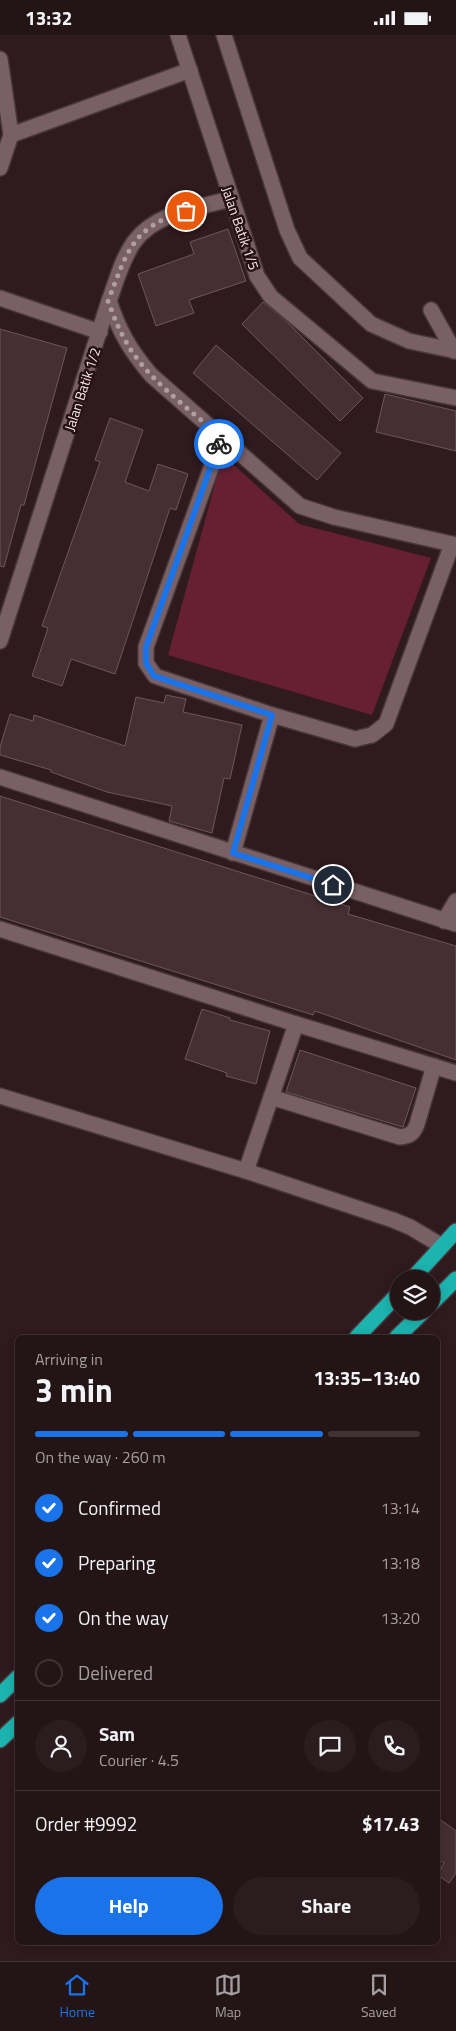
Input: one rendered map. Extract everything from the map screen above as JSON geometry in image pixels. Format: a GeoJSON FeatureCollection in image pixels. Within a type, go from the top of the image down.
{"type":"FeatureCollection","features":[{"type":"Feature","properties":{"kind":"highway"},"geometry":{"type":"LineString","coordinates":[[420,1270],[456,1231]]}},
{"type":"Feature","properties":{"kind":"highway"},"geometry":{"type":"LineString","coordinates":[[440,1295],[456,1279]]}},
{"type":"Feature","properties":{"kind":"highway"},"geometry":{"type":"LineString","coordinates":[[359,1335],[390,1302]]}},
{"type":"Feature","properties":{"kind":"highway"},"geometry":{"type":"LineString","coordinates":[[399,1335],[415,1320]]}},
{"type":"Feature","properties":{"kind":"highway"},"geometry":{"type":"LineString","coordinates":[[0,1695],[15,1680]]}},
{"type":"Feature","properties":{"kind":"highway"},"geometry":{"type":"LineString","coordinates":[[0,1740],[15,1726]]}},
{"type":"Feature","properties":{"kind":"street","name":"Jalan Batik 1/5"},"geometry":{"type":"LineString","coordinates":[[178,35],[230,199],[257,276],[272,297],[372,381],[456,398]]}},
{"type":"Feature","properties":{"kind":"street"},"geometry":{"type":"LineString","coordinates":[[224,35],[287,230],[300,258],[371,324],[409,341],[455,351]]}},
{"type":"Feature","properties":{"kind":"street"},"geometry":{"type":"LineString","coordinates":[[0,59],[11,135],[0,168]]}},
{"type":"Feature","properties":{"kind":"street"},"geometry":{"type":"LineString","coordinates":[[11,135],[190,70]]}},
{"type":"Feature","properties":{"kind":"street","name":"Jalan Batik 1/2"},"geometry":{"type":"LineString","coordinates":[[0,641],[100,332],[108,301],[131,248],[148,227],[172,215],[230,199]]}},
{"type":"Feature","properties":{"kind":"street"},"geometry":{"type":"LineString","coordinates":[[0,298],[100,332]]}},
{"type":"Feature","properties":{"kind":"street"},"geometry":{"type":"LineString","coordinates":[[108,301],[120,331],[133,353],[152,375],[300,506],[334,517],[454,545],[386,723],[372,735],[355,739],[272,715],[154,676],[146,663],[146,647],[222,438]]}},
{"type":"Feature","properties":{"kind":"street"},"geometry":{"type":"LineString","coordinates":[[431,310],[455,351]]}},
{"type":"Feature","properties":{"kind":"street"},"geometry":{"type":"LineString","coordinates":[[233,853],[272,715]]}},
{"type":"Feature","properties":{"kind":"street"},"geometry":{"type":"LineString","coordinates":[[0,777],[450,922],[456,901]]}},
{"type":"Feature","properties":{"kind":"street"},"geometry":{"type":"LineString","coordinates":[[0,929],[456,1073]]}},
{"type":"Feature","properties":{"kind":"street"},"geometry":{"type":"LineString","coordinates":[[246,1171],[296,1024]]}},
{"type":"Feature","properties":{"kind":"street"},"geometry":{"type":"LineString","coordinates":[[270,1097],[400,1137],[409,1136],[417,1124],[434,1066]]}},
{"type":"Feature","properties":{"kind":"street"},"geometry":{"type":"LineString","coordinates":[[0,1096],[246,1171],[393,1220],[410,1227],[442,1246]]}},
{"type":"Feature","properties":{"kind":"shaded area"},"geometry":{"type":"Polygon","coordinates":[[[223,455],[299,524],[431,558],[372,715],[168,655],[223,455]]]}},
{"type":"Feature","properties":{"kind":"building"},"geometry":{"type":"Polygon","coordinates":[[[228,229],[246,281],[189,300],[194,313],[156,326],[138,274],[194,254],[190,242],[228,229]]]}},
{"type":"Feature","properties":{"kind":"building"},"geometry":{"type":"Polygon","coordinates":[[[263,302],[287,322],[363,398],[340,421],[242,324],[263,302]]]}},
{"type":"Feature","properties":{"kind":"building"},"geometry":{"type":"Polygon","coordinates":[[[0,329],[67,348],[24,505],[21,505],[4,567],[0,566],[0,329]]]}},
{"type":"Feature","properties":{"kind":"building"},"geometry":{"type":"Polygon","coordinates":[[[216,345],[341,453],[317,480],[193,373],[216,345]]]}},
{"type":"Feature","properties":{"kind":"building"},"geometry":{"type":"Polygon","coordinates":[[[385,394],[456,411],[456,451],[376,432],[385,394]]]}},
{"type":"Feature","properties":{"kind":"building"},"geometry":{"type":"Polygon","coordinates":[[[110,418],[143,430],[125,482],[149,491],[158,464],[188,474],[176,510],[170,508],[115,674],[71,659],[62,686],[32,676],[48,628],[42,626],[100,462],[95,460],[110,418]]]}},
{"type":"Feature","properties":{"kind":"building"},"geometry":{"type":"Polygon","coordinates":[[[166,695],[186,699],[183,712],[242,725],[230,779],[224,778],[212,833],[169,821],[172,806],[107,792],[51,772],[51,770],[0,755],[0,747],[10,714],[33,721],[34,715],[125,746],[136,697],[164,703],[166,695]]]}},
{"type":"Feature","properties":{"kind":"building"},"geometry":{"type":"Polygon","coordinates":[[[0,796],[350,907],[348,914],[456,946],[456,1060],[315,1011],[313,1015],[0,917],[0,796]]]}},
{"type":"Feature","properties":{"kind":"building"},"geometry":{"type":"Polygon","coordinates":[[[202,1009],[230,1018],[230,1020],[270,1031],[256,1084],[226,1076],[227,1073],[185,1059],[202,1009]]]}},
{"type":"Feature","properties":{"kind":"building"},"geometry":{"type":"Polygon","coordinates":[[[300,1050],[416,1088],[403,1127],[286,1092],[300,1050]]]}},
{"type":"Feature","properties":{"kind":"building"},"geometry":{"type":"Polygon","coordinates":[[[440,1819],[456,1831],[456,1873],[449,1883],[440,1876],[440,1871],[444,1863],[440,1860],[440,1819]]]}},
{"type":"Feature","properties":{"kind":"way so far"},"geometry":{"type":"LineString","coordinates":[[186,211],[172,215],[148,227],[134,242],[108,301],[120,331],[133,353],[152,375],[222,438],[219,444]]}},
{"type":"Feature","properties":{"kind":"route"},"geometry":{"type":"LineString","coordinates":[[219,444],[146,647],[146,663],[154,676],[272,715],[233,853],[333,885]]}}]}
